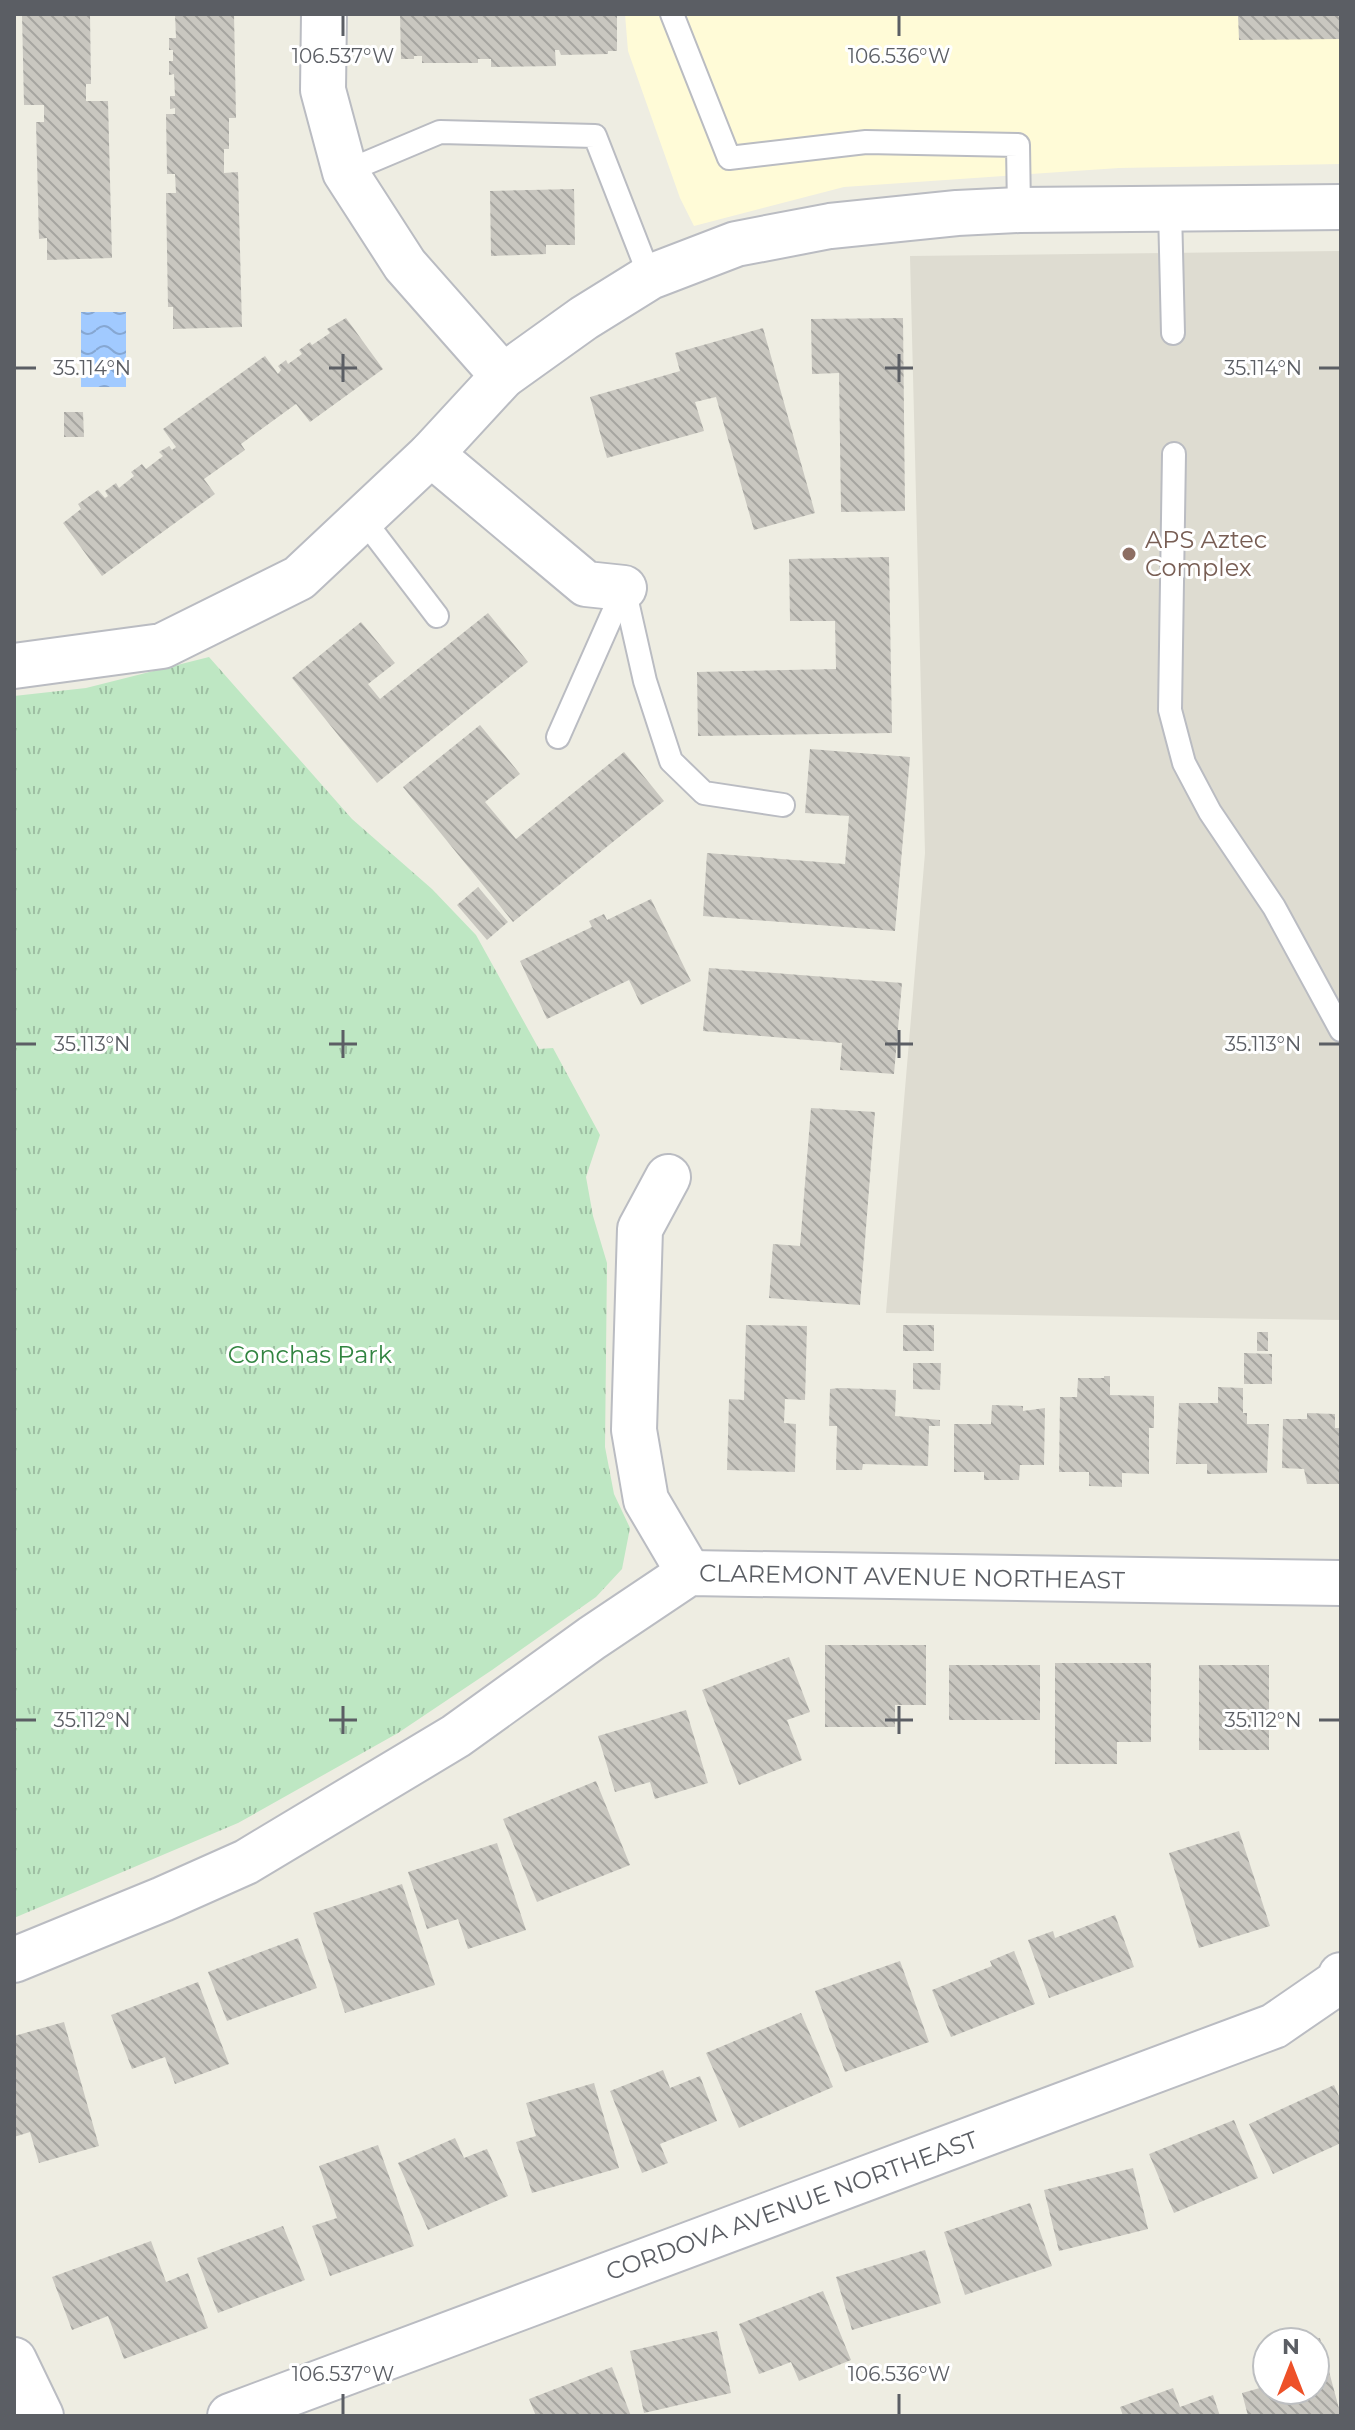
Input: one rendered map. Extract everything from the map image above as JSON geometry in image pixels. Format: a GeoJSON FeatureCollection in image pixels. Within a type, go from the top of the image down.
{"type":"FeatureCollection","features":[{"type":"Feature","properties":{"kind":"street"},"geometry":{"type":"LineString","coordinates":[[324,14],[323,90],[345,172],[405,265],[503,376]]}},
{"type":"Feature","properties":{"kind":"street"},"geometry":{"type":"LineString","coordinates":[[14,666],[162,646],[299,578],[431,454],[503,376],[584,318],[650,277],[736,244],[830,226],[957,213],[1341,207]]}},
{"type":"Feature","properties":{"kind":"street"},"geometry":{"type":"LineString","coordinates":[[431,454],[586,584],[624,588]]}},
{"type":"Feature","properties":{"kind":"street"},"geometry":{"type":"LineString","coordinates":[[668,1177],[640,1229],[634,1430],[646,1500],[689,1573]]}},
{"type":"Feature","properties":{"kind":"street","name":"CLAREMONT AVENUE NORTHEAST"},"geometry":{"type":"LineString","coordinates":[[14,1960],[246,1862],[456,1736],[689,1573],[1341,1583]]}},
{"type":"Feature","properties":{"kind":"street","name":"CORDOVA AVENUE NORTHEAST"},"geometry":{"type":"LineString","coordinates":[[230,2416],[1274,2026],[1338,1982],[1341,1975]]}},
{"type":"Feature","properties":{"kind":"street"},"geometry":{"type":"LineString","coordinates":[[14,2360],[41,2416]]}},
{"type":"Feature","properties":{"kind":"lane"},"geometry":{"type":"LineString","coordinates":[[672,14],[729,158],[866,142],[1018,145],[1019,210]]}},
{"type":"Feature","properties":{"kind":"lane"},"geometry":{"type":"LineString","coordinates":[[345,172],[440,132],[595,136],[650,277]]}},
{"type":"Feature","properties":{"kind":"lane"},"geometry":{"type":"LineString","coordinates":[[1170,210],[1173,333]]}},
{"type":"Feature","properties":{"kind":"lane"},"geometry":{"type":"LineString","coordinates":[[1174,454],[1170,710],[1184,763],[1210,812],[1274,907],[1341,1030]]}},
{"type":"Feature","properties":{"kind":"lane"},"geometry":{"type":"LineString","coordinates":[[363,519],[437,616]]}},
{"type":"Feature","properties":{"kind":"lane"},"geometry":{"type":"LineString","coordinates":[[558,737],[624,588]]}},
{"type":"Feature","properties":{"kind":"lane"},"geometry":{"type":"LineString","coordinates":[[624,588],[645,681],[671,761],[704,793],[783,805]]}},
{"type":"Feature","properties":{"kind":"shaded area"},"geometry":{"type":"Polygon","coordinates":[[[625,14],[1341,14],[1341,164],[1119,168],[844,187],[694,226],[680,198],[628,51],[625,14]]]}},
{"type":"Feature","properties":{"kind":"shaded area","name":"APS Aztec Complex"},"geometry":{"type":"Polygon","coordinates":[[[1341,251],[1341,1320],[886,1313],[925,853],[910,256],[1341,251]]]}},
{"type":"Feature","properties":{"kind":"green space","name":"Conchas Park"},"geometry":{"type":"Polygon","coordinates":[[[209,657],[352,819],[432,889],[476,935],[539,1049],[553,1048],[600,1135],[586,1177],[593,1216],[607,1263],[605,1447],[614,1494],[630,1528],[622,1569],[596,1597],[398,1733],[238,1823],[14,1918],[14,696],[86,688],[209,657]]]}},
{"type":"Feature","properties":{"kind":"water"},"geometry":{"type":"Polygon","coordinates":[[[81,312],[126,312],[126,387],[81,387],[81,312]]]}},
{"type":"Feature","properties":{"kind":"building"},"geometry":{"type":"Polygon","coordinates":[[[22,14],[90,14],[91,84],[86,84],[86,101],[108,101],[112,258],[47,260],[47,238],[39,239],[36,122],[44,122],[44,105],[24,105],[22,14]]]}},
{"type":"Feature","properties":{"kind":"building"},"geometry":{"type":"Polygon","coordinates":[[[175,14],[234,14],[236,118],[229,118],[229,149],[224,149],[224,173],[238,172],[242,327],[173,329],[173,307],[168,307],[166,193],[176,193],[175,174],[167,174],[166,114],[175,114],[175,108],[170,109],[170,96],[175,96],[174,74],[169,75],[173,50],[169,50],[169,38],[176,38],[175,14]]]}},
{"type":"Feature","properties":{"kind":"building"},"geometry":{"type":"Polygon","coordinates":[[[400,14],[617,14],[617,51],[561,55],[559,50],[555,50],[556,66],[491,67],[491,59],[478,59],[478,63],[422,63],[422,56],[401,59],[400,14]]]}},
{"type":"Feature","properties":{"kind":"building"},"geometry":{"type":"Polygon","coordinates":[[[1238,14],[1341,14],[1341,39],[1239,40],[1238,14]]]}},
{"type":"Feature","properties":{"kind":"building"},"geometry":{"type":"Polygon","coordinates":[[[574,189],[575,245],[546,245],[546,254],[491,256],[490,191],[574,189]]]}},
{"type":"Feature","properties":{"kind":"building"},"geometry":{"type":"Polygon","coordinates":[[[346,318],[383,369],[310,422],[296,404],[241,444],[245,450],[204,479],[215,494],[102,576],[63,523],[81,509],[78,504],[98,490],[105,498],[108,496],[105,491],[116,483],[119,488],[134,476],[131,472],[142,464],[146,469],[163,456],[159,452],[169,446],[172,450],[176,447],[163,429],[265,356],[278,374],[281,370],[278,366],[286,360],[288,364],[302,354],[299,350],[330,333],[327,329],[346,318]]]}},
{"type":"Feature","properties":{"kind":"building"},"geometry":{"type":"Polygon","coordinates":[[[903,318],[905,511],[841,512],[839,373],[812,374],[811,319],[903,318]]]}},
{"type":"Feature","properties":{"kind":"building"},"geometry":{"type":"Polygon","coordinates":[[[763,328],[815,513],[754,530],[716,397],[695,402],[704,431],[607,458],[590,397],[680,371],[675,353],[763,328]]]}},
{"type":"Feature","properties":{"kind":"building"},"geometry":{"type":"Polygon","coordinates":[[[64,412],[83,412],[84,437],[64,437],[64,412]]]}},
{"type":"Feature","properties":{"kind":"building"},"geometry":{"type":"Polygon","coordinates":[[[889,557],[892,733],[698,736],[697,672],[836,669],[835,621],[790,621],[789,559],[889,557]]]}},
{"type":"Feature","properties":{"kind":"building"},"geometry":{"type":"Polygon","coordinates":[[[488,613],[528,662],[377,783],[292,678],[361,622],[395,663],[368,684],[380,699],[488,613]]]}},
{"type":"Feature","properties":{"kind":"building"},"geometry":{"type":"Polygon","coordinates":[[[480,725],[520,774],[485,802],[516,839],[624,752],[664,801],[513,922],[403,787],[480,725]]]}},
{"type":"Feature","properties":{"kind":"building"},"geometry":{"type":"Polygon","coordinates":[[[810,749],[910,757],[895,931],[703,916],[707,853],[845,864],[849,816],[805,813],[810,749]]]}},
{"type":"Feature","properties":{"kind":"building"},"geometry":{"type":"Polygon","coordinates":[[[478,887],[508,922],[487,940],[457,905],[478,887]]]}},
{"type":"Feature","properties":{"kind":"building"},"geometry":{"type":"Polygon","coordinates":[[[651,899],[691,981],[641,1005],[629,980],[547,1019],[520,961],[592,927],[589,921],[604,914],[607,920],[651,899]]]}},
{"type":"Feature","properties":{"kind":"building"},"geometry":{"type":"Polygon","coordinates":[[[709,968],[902,983],[894,1074],[840,1070],[842,1043],[703,1031],[709,968]]]}},
{"type":"Feature","properties":{"kind":"building"},"geometry":{"type":"Polygon","coordinates":[[[811,1108],[875,1112],[860,1305],[769,1298],[773,1244],[800,1246],[811,1108]]]}},
{"type":"Feature","properties":{"kind":"building"},"geometry":{"type":"Polygon","coordinates":[[[746,1325],[807,1326],[805,1400],[785,1399],[784,1423],[796,1424],[795,1472],[727,1470],[729,1399],[744,1400],[746,1325]]]}},
{"type":"Feature","properties":{"kind":"building"},"geometry":{"type":"Polygon","coordinates":[[[903,1325],[934,1325],[934,1351],[903,1351],[903,1325]]]}},
{"type":"Feature","properties":{"kind":"building"},"geometry":{"type":"Polygon","coordinates":[[[1257,1332],[1268,1332],[1268,1351],[1257,1351],[1257,1332]]]}},
{"type":"Feature","properties":{"kind":"building"},"geometry":{"type":"Polygon","coordinates":[[[1244,1353],[1272,1354],[1272,1384],[1244,1384],[1244,1353]]]}},
{"type":"Feature","properties":{"kind":"building"},"geometry":{"type":"Polygon","coordinates":[[[913,1363],[941,1363],[940,1390],[913,1389],[913,1363]]]}},
{"type":"Feature","properties":{"kind":"building"},"geometry":{"type":"Polygon","coordinates":[[[1110,1376],[1110,1395],[1154,1396],[1154,1428],[1149,1428],[1149,1474],[1122,1473],[1122,1487],[1089,1486],[1089,1472],[1059,1472],[1060,1397],[1077,1397],[1078,1378],[1110,1376]]]}},
{"type":"Feature","properties":{"kind":"building"},"geometry":{"type":"Polygon","coordinates":[[[1218,1387],[1243,1388],[1243,1413],[1247,1413],[1247,1424],[1269,1424],[1267,1473],[1207,1474],[1207,1464],[1176,1464],[1179,1403],[1218,1403],[1218,1387]]]}},
{"type":"Feature","properties":{"kind":"building"},"geometry":{"type":"Polygon","coordinates":[[[830,1389],[896,1390],[895,1416],[940,1420],[940,1426],[929,1426],[928,1466],[863,1464],[862,1470],[836,1470],[837,1426],[829,1426],[830,1389]]]}},
{"type":"Feature","properties":{"kind":"building"},"geometry":{"type":"Polygon","coordinates":[[[992,1405],[1023,1406],[1023,1411],[1045,1408],[1044,1465],[1020,1465],[1019,1480],[984,1480],[984,1472],[954,1472],[954,1424],[991,1424],[992,1405]]]}},
{"type":"Feature","properties":{"kind":"building"},"geometry":{"type":"Polygon","coordinates":[[[1307,1413],[1335,1414],[1335,1428],[1341,1428],[1341,1484],[1307,1484],[1304,1469],[1282,1468],[1283,1419],[1307,1419],[1307,1413]]]}},
{"type":"Feature","properties":{"kind":"building"},"geometry":{"type":"Polygon","coordinates":[[[825,1645],[926,1645],[926,1705],[895,1705],[895,1727],[825,1727],[825,1645]]]}},
{"type":"Feature","properties":{"kind":"building"},"geometry":{"type":"Polygon","coordinates":[[[789,1657],[810,1712],[787,1720],[802,1760],[739,1785],[702,1690],[789,1657]]]}},
{"type":"Feature","properties":{"kind":"building"},"geometry":{"type":"Polygon","coordinates":[[[1055,1663],[1151,1663],[1151,1742],[1117,1742],[1117,1764],[1055,1764],[1055,1663]]]}},
{"type":"Feature","properties":{"kind":"building"},"geometry":{"type":"Polygon","coordinates":[[[949,1665],[1040,1665],[1040,1720],[949,1720],[949,1665]]]}},
{"type":"Feature","properties":{"kind":"building"},"geometry":{"type":"Polygon","coordinates":[[[1199,1665],[1269,1665],[1269,1750],[1199,1750],[1199,1665]]]}},
{"type":"Feature","properties":{"kind":"building"},"geometry":{"type":"Polygon","coordinates":[[[686,1710],[708,1783],[655,1799],[650,1782],[615,1792],[598,1736],[686,1710]]]}},
{"type":"Feature","properties":{"kind":"building"},"geometry":{"type":"Polygon","coordinates":[[[596,1781],[630,1865],[537,1902],[503,1819],[596,1781]]]}},
{"type":"Feature","properties":{"kind":"building"},"geometry":{"type":"Polygon","coordinates":[[[1239,1831],[1270,1926],[1199,1948],[1169,1853],[1239,1831]]]}},
{"type":"Feature","properties":{"kind":"building"},"geometry":{"type":"Polygon","coordinates":[[[497,1843],[526,1930],[468,1949],[458,1919],[427,1929],[408,1872],[497,1843]]]}},
{"type":"Feature","properties":{"kind":"building"},"geometry":{"type":"Polygon","coordinates":[[[402,1884],[435,1985],[345,2013],[313,1913],[402,1884]]]}},
{"type":"Feature","properties":{"kind":"building"},"geometry":{"type":"Polygon","coordinates":[[[1115,1915],[1134,1967],[1049,1998],[1028,1940],[1053,1931],[1055,1938],[1115,1915]]]}},
{"type":"Feature","properties":{"kind":"building"},"geometry":{"type":"Polygon","coordinates":[[[298,1938],[317,1988],[227,2021],[208,1972],[298,1938]]]}},
{"type":"Feature","properties":{"kind":"building"},"geometry":{"type":"Polygon","coordinates":[[[1014,1951],[1035,2004],[951,2037],[932,1990],[992,1966],[990,1961],[1014,1951]]]}},
{"type":"Feature","properties":{"kind":"building"},"geometry":{"type":"Polygon","coordinates":[[[900,1961],[929,2042],[845,2072],[815,1991],[900,1961]]]}},
{"type":"Feature","properties":{"kind":"building"},"geometry":{"type":"Polygon","coordinates":[[[198,1982],[229,2064],[175,2084],[165,2057],[132,2069],[111,2015],[198,1982]]]}},
{"type":"Feature","properties":{"kind":"building"},"geometry":{"type":"Polygon","coordinates":[[[801,2013],[833,2087],[739,2128],[706,2053],[801,2013]]]}},
{"type":"Feature","properties":{"kind":"building"},"geometry":{"type":"Polygon","coordinates":[[[64,2022],[99,2146],[39,2163],[30,2132],[14,2137],[14,2036],[64,2022]]]}},
{"type":"Feature","properties":{"kind":"building"},"geometry":{"type":"Polygon","coordinates":[[[663,2070],[670,2088],[700,2076],[717,2121],[660,2144],[668,2163],[642,2173],[610,2091],[663,2070]]]}},
{"type":"Feature","properties":{"kind":"building"},"geometry":{"type":"Polygon","coordinates":[[[594,2083],[619,2168],[532,2193],[516,2142],[536,2136],[526,2103],[594,2083]]]}},
{"type":"Feature","properties":{"kind":"building"},"geometry":{"type":"Polygon","coordinates":[[[1334,2085],[1341,2101],[1341,2143],[1273,2174],[1249,2124],[1334,2085]]]}},
{"type":"Feature","properties":{"kind":"building"},"geometry":{"type":"Polygon","coordinates":[[[1234,2120],[1258,2178],[1174,2213],[1149,2154],[1234,2120]]]}},
{"type":"Feature","properties":{"kind":"building"},"geometry":{"type":"Polygon","coordinates":[[[455,2138],[464,2158],[487,2149],[508,2196],[428,2230],[398,2163],[455,2138]]]}},
{"type":"Feature","properties":{"kind":"building"},"geometry":{"type":"Polygon","coordinates":[[[378,2145],[414,2246],[330,2276],[312,2226],[337,2218],[319,2166],[378,2145]]]}},
{"type":"Feature","properties":{"kind":"building"},"geometry":{"type":"Polygon","coordinates":[[[1133,2168],[1148,2229],[1059,2251],[1044,2190],[1133,2168]]]}},
{"type":"Feature","properties":{"kind":"building"},"geometry":{"type":"Polygon","coordinates":[[[1030,2203],[1052,2266],[965,2295],[944,2232],[1030,2203]]]}},
{"type":"Feature","properties":{"kind":"building"},"geometry":{"type":"Polygon","coordinates":[[[283,2226],[305,2280],[218,2313],[197,2258],[283,2226]]]}},
{"type":"Feature","properties":{"kind":"building"},"geometry":{"type":"Polygon","coordinates":[[[151,2241],[166,2282],[188,2273],[208,2328],[124,2359],[108,2316],[72,2330],[52,2277],[151,2241]]]}},
{"type":"Feature","properties":{"kind":"building"},"geometry":{"type":"Polygon","coordinates":[[[925,2250],[941,2303],[852,2330],[836,2277],[925,2250]]]}},
{"type":"Feature","properties":{"kind":"building"},"geometry":{"type":"Polygon","coordinates":[[[823,2291],[851,2360],[799,2381],[791,2362],[759,2374],[739,2324],[823,2291]]]}},
{"type":"Feature","properties":{"kind":"building"},"geometry":{"type":"Polygon","coordinates":[[[717,2331],[731,2393],[644,2413],[630,2351],[717,2331]]]}},
{"type":"Feature","properties":{"kind":"building"},"geometry":{"type":"Polygon","coordinates":[[[612,2367],[631,2416],[536,2416],[529,2399],[612,2367]]]}},
{"type":"Feature","properties":{"kind":"building"},"geometry":{"type":"Polygon","coordinates":[[[1331,2379],[1341,2416],[1248,2416],[1242,2393],[1251,2390],[1251,2406],[1331,2406],[1331,2379]]]}},
{"type":"Feature","properties":{"kind":"building"},"geometry":{"type":"Polygon","coordinates":[[[1173,2388],[1180,2407],[1213,2395],[1220,2416],[1123,2416],[1120,2407],[1173,2388]]]}},
{"type":"Feature","properties":{"kind":"place","name":"APS Aztec Complex"},"geometry":{"type":"Point","coordinates":[1129,554]}}]}
